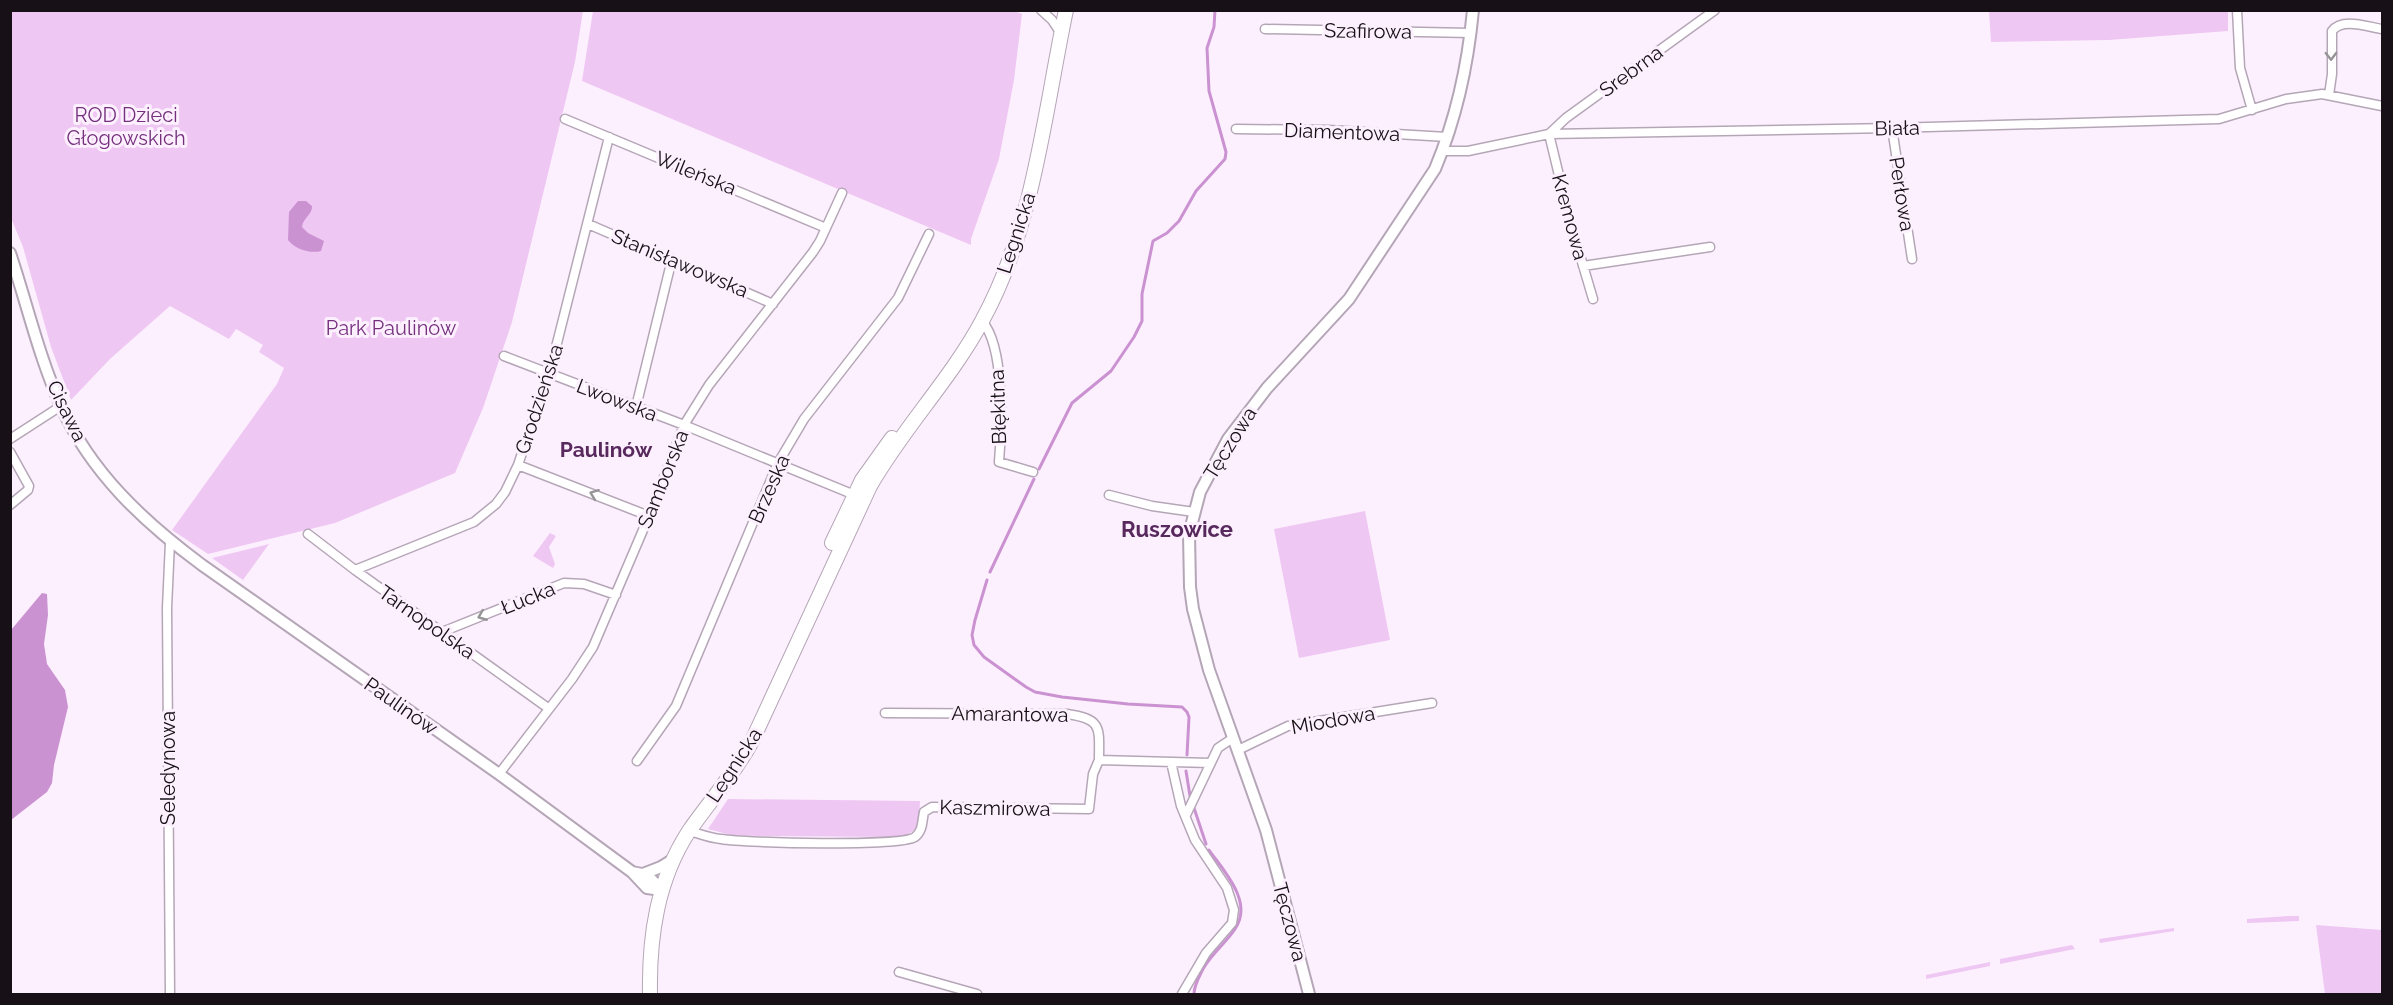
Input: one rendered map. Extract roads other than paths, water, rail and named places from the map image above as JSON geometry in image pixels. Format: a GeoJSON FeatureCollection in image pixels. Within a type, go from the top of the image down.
{"type":"FeatureCollection","features":[{"type":"Feature","properties":{"kind":"main road","name":"Legnicka"},"geometry":{"type":"LineString","coordinates":[[1058,10],[1058,35]]}},
{"type":"Feature","properties":{"kind":"main road","name":"Legnicka"},"geometry":{"type":"LineString","coordinates":[[650,994],[652,934],[662,890],[674,858],[690,831],[746,752],[767,713],[880,452],[925,404],[955,363],[982,321],[1005,273],[1031,187],[1058,35],[1066,10]]}},
{"type":"Feature","properties":{"kind":"street","name":"Tęczowa"},"geometry":{"type":"LineString","coordinates":[[1309,994],[1266,830],[1209,670],[1190,593],[1188,550],[1194,512],[1208,475],[1228,439],[1267,388],[1349,299],[1426,184],[1443,151],[1447,137],[1461,85],[1473,10]]}},
{"type":"Feature","properties":{"kind":"street","name":"Srebrna"},"geometry":{"type":"LineString","coordinates":[[1549,134],[1566,118],[1714,10]]}},
{"type":"Feature","properties":{"kind":"street"},"geometry":{"type":"LineString","coordinates":[[2237,10],[2240,68],[2252,110]]}},
{"type":"Feature","properties":{"kind":"street"},"geometry":{"type":"LineString","coordinates":[[1043,11],[1052,20],[1058,35]]}},
{"type":"Feature","properties":{"kind":"street"},"geometry":{"type":"LineString","coordinates":[[2329,95],[2334,27],[2344,24],[2382,29]]}},
{"type":"Feature","properties":{"kind":"street","name":"Szafirowa"},"geometry":{"type":"LineString","coordinates":[[1265,29],[1471,33]]}},
{"type":"Feature","properties":{"kind":"street","name":"Biała"},"geometry":{"type":"LineString","coordinates":[[1443,151],[1468,151],[1549,134],[2218,119],[2302,96],[2329,95],[2382,106]]}},
{"type":"Feature","properties":{"kind":"street","name":"Wileńska"},"geometry":{"type":"LineString","coordinates":[[565,119],[826,228]]}},
{"type":"Feature","properties":{"kind":"street","name":"Perłowa"},"geometry":{"type":"LineString","coordinates":[[1892,128],[1912,259]]}},
{"type":"Feature","properties":{"kind":"street","name":"Diamentowa"},"geometry":{"type":"LineString","coordinates":[[1236,129],[1328,130],[1447,137]]}},
{"type":"Feature","properties":{"kind":"street","name":"Kremowa"},"geometry":{"type":"LineString","coordinates":[[1549,134],[1593,299]]}},
{"type":"Feature","properties":{"kind":"street","name":"Grodzieńska"},"geometry":{"type":"LineString","coordinates":[[355,570],[474,522],[496,504],[506,492],[518,465],[549,374],[609,136]]}},
{"type":"Feature","properties":{"kind":"street","name":"Samborska"},"geometry":{"type":"LineString","coordinates":[[499,774],[589,653],[649,516],[684,425],[709,385],[813,252],[842,193]]}},
{"type":"Feature","properties":{"kind":"street","name":"Stanisławowska"},"geometry":{"type":"LineString","coordinates":[[588,224],[773,303]]}},
{"type":"Feature","properties":{"kind":"street","name":"Brzeska"},"geometry":{"type":"LineString","coordinates":[[637,761],[676,706],[778,463],[804,419],[898,298],[929,234]]}},
{"type":"Feature","properties":{"kind":"street"},"geometry":{"type":"LineString","coordinates":[[1583,266],[1710,247]]}},
{"type":"Feature","properties":{"kind":"street","name":"Cisawa"},"geometry":{"type":"LineString","coordinates":[[10,253],[41,353],[61,406],[77,437],[114,488],[136,512],[170,542]]}},
{"type":"Feature","properties":{"kind":"street"},"geometry":{"type":"LineString","coordinates":[[636,407],[672,259]]}},
{"type":"Feature","properties":{"kind":"street","name":"Błękitna"},"geometry":{"type":"LineString","coordinates":[[982,321],[993,337],[999,382],[1002,432],[999,462],[1033,472]]}},
{"type":"Feature","properties":{"kind":"street","name":"Lwowska"},"geometry":{"type":"LineString","coordinates":[[504,356],[684,425],[859,496]]}},
{"type":"Feature","properties":{"kind":"street"},"geometry":{"type":"LineString","coordinates":[[10,439],[61,406]]}},
{"type":"Feature","properties":{"kind":"street"},"geometry":{"type":"LineString","coordinates":[[10,453],[29,486],[28,490],[10,505]]}},
{"type":"Feature","properties":{"kind":"street"},"geometry":{"type":"LineString","coordinates":[[518,465],[649,516]]}},
{"type":"Feature","properties":{"kind":"street"},"geometry":{"type":"LineString","coordinates":[[1110,495],[1152,506],[1194,512]]}},
{"type":"Feature","properties":{"kind":"street","name":"Tarnopolska"},"geometry":{"type":"LineString","coordinates":[[308,534],[549,708]]}},
{"type":"Feature","properties":{"kind":"street","name":"Paulinów"},"geometry":{"type":"LineString","coordinates":[[170,542],[637,873],[648,888],[662,890]]}},
{"type":"Feature","properties":{"kind":"street","name":"Seledynowa"},"geometry":{"type":"LineString","coordinates":[[170,542],[167,608],[170,994]]}},
{"type":"Feature","properties":{"kind":"street","name":"Łucka"},"geometry":{"type":"LineString","coordinates":[[442,632],[564,584],[584,584],[616,595]]}},
{"type":"Feature","properties":{"kind":"street","name":"Miodowa"},"geometry":{"type":"LineString","coordinates":[[1238,750],[1288,726],[1431,704]]}},
{"type":"Feature","properties":{"kind":"street","name":"Amarantowa"},"geometry":{"type":"LineString","coordinates":[[885,713],[1082,716],[1090,719],[1098,727],[1099,760]]}},
{"type":"Feature","properties":{"kind":"street"},"geometry":{"type":"LineString","coordinates":[[1186,815],[1218,748],[1223,742],[1233,738]]}},
{"type":"Feature","properties":{"kind":"street"},"geometry":{"type":"LineString","coordinates":[[1099,760],[1210,763]]}},
{"type":"Feature","properties":{"kind":"street","name":"Kaszmirowa"},"geometry":{"type":"LineString","coordinates":[[690,831],[721,839],[893,842],[903,841],[917,835],[921,829],[924,812],[932,807],[1089,809],[1093,774],[1099,760]]}},
{"type":"Feature","properties":{"kind":"street"},"geometry":{"type":"LineString","coordinates":[[1171,762],[1181,806],[1198,847],[1227,888],[1234,910],[1232,923],[1206,953],[1182,994]]}},
{"type":"Feature","properties":{"kind":"street"},"geometry":{"type":"LineString","coordinates":[[637,873],[662,867],[674,858]]}},
{"type":"Feature","properties":{"kind":"street"},"geometry":{"type":"LineString","coordinates":[[899,972],[977,994]]}},
{"type":"Feature","properties":{"kind":"waterway"},"geometry":{"type":"LineString","coordinates":[[1039,469],[1072,403],[1111,371],[1134,337],[1142,321],[1142,294],[1153,241],[1167,233],[1179,221],[1196,191],[1225,159],[1226,152],[1209,91],[1207,48],[1214,27],[1215,10]]}},
{"type":"Feature","properties":{"kind":"waterway"},"geometry":{"type":"LineString","coordinates":[[990,572],[1034,479]]}},
{"type":"Feature","properties":{"kind":"waterway"},"geometry":{"type":"LineString","coordinates":[[987,580],[972,635],[974,645],[984,657],[1035,692],[1128,704],[1182,707],[1189,717],[1187,755]]}},
{"type":"Feature","properties":{"kind":"waterway"},"geometry":{"type":"LineString","coordinates":[[1186,771],[1190,796]]}},
{"type":"Feature","properties":{"kind":"waterway"},"geometry":{"type":"LineString","coordinates":[[1194,808],[1206,844]]}},
{"type":"Feature","properties":{"kind":"waterway"},"geometry":{"type":"LineString","coordinates":[[1194,994],[1203,969],[1235,929],[1240,919],[1239,897],[1209,850]]}},
{"type":"Feature","properties":{"kind":"district","name":"Paulinów"},"geometry":{"type":"Point","coordinates":[606,450]}},
{"type":"Feature","properties":{"kind":"district","name":"Ruszowice"},"geometry":{"type":"Point","coordinates":[1177,529]}},
{"type":"Feature","properties":{"kind":"park label","name":"ROD Dzieci Głogowskich"},"geometry":{"type":"Point","coordinates":[126,126]}},
{"type":"Feature","properties":{"kind":"park label","name":"Park Paulinów"},"geometry":{"type":"Point","coordinates":[391,328]}}]}
